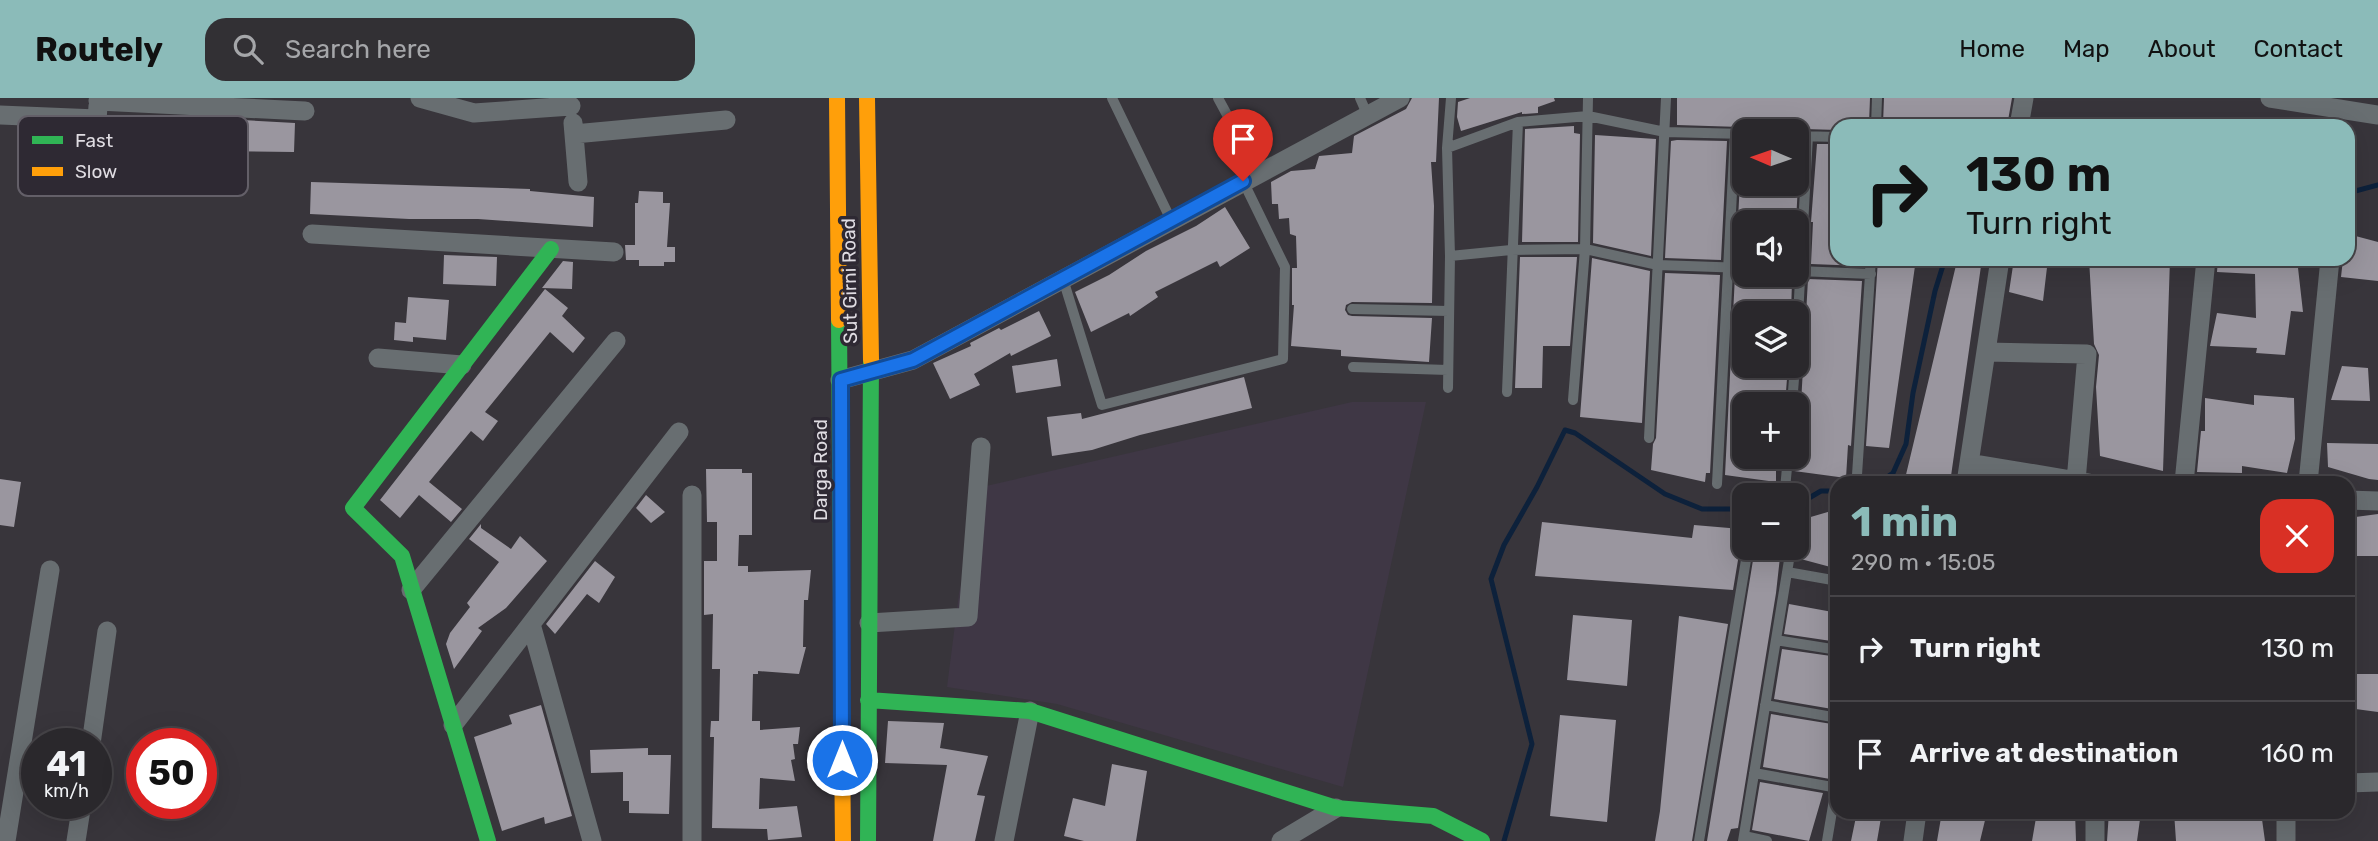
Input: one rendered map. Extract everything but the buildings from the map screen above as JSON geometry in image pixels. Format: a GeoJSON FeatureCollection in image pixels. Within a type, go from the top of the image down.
{"type":"FeatureCollection","features":[{"type":"Feature","properties":{"kind":"main road","name":"Darga Road"},"geometry":{"type":"LineString","coordinates":[[837,98],[843,841]]}},
{"type":"Feature","properties":{"kind":"main road","name":"Sut Girni Road"},"geometry":{"type":"LineString","coordinates":[[867,98],[872,291],[869,841]]}},
{"type":"Feature","properties":{"kind":"main road"},"geometry":{"type":"LineString","coordinates":[[488,841],[402,556],[353,508],[551,248]]}},
{"type":"Feature","properties":{"kind":"main road"},"geometry":{"type":"LineString","coordinates":[[868,700],[1030,711],[1336,808],[1433,816],[1476,838]]}},
{"type":"Feature","properties":{"kind":"street"},"geometry":{"type":"LineString","coordinates":[[420,98],[474,113],[571,102],[578,182]]}},
{"type":"Feature","properties":{"kind":"street"},"geometry":{"type":"LineString","coordinates":[[841,380],[913,360],[1251,177],[1364,106],[1400,98]]}},
{"type":"Feature","properties":{"kind":"street"},"geometry":{"type":"LineString","coordinates":[[2020,119],[2024,98]]}},
{"type":"Feature","properties":{"kind":"street"},"geometry":{"type":"LineString","coordinates":[[2270,98],[2301,100],[2378,116]]}},
{"type":"Feature","properties":{"kind":"street"},"geometry":{"type":"LineString","coordinates":[[0,115],[98,106],[218,102],[305,111]]}},
{"type":"Feature","properties":{"kind":"street"},"geometry":{"type":"LineString","coordinates":[[574,134],[726,120]]}},
{"type":"Feature","properties":{"kind":"street"},"geometry":{"type":"LineString","coordinates":[[312,234],[614,252]]}},
{"type":"Feature","properties":{"kind":"street"},"geometry":{"type":"LineString","coordinates":[[1967,476],[1998,266]]}},
{"type":"Feature","properties":{"kind":"street"},"geometry":{"type":"LineString","coordinates":[[2185,476],[2205,266]]}},
{"type":"Feature","properties":{"kind":"street"},"geometry":{"type":"LineString","coordinates":[[2309,476],[2329,266]]}},
{"type":"Feature","properties":{"kind":"street"},"geometry":{"type":"LineString","coordinates":[[411,590],[616,341]]}},
{"type":"Feature","properties":{"kind":"street"},"geometry":{"type":"LineString","coordinates":[[1986,352],[2087,354],[2083,476]]}},
{"type":"Feature","properties":{"kind":"street"},"geometry":{"type":"LineString","coordinates":[[378,358],[462,365]]}},
{"type":"Feature","properties":{"kind":"street"},"geometry":{"type":"LineString","coordinates":[[453,726],[679,432]]}},
{"type":"Feature","properties":{"kind":"street"},"geometry":{"type":"LineString","coordinates":[[869,623],[968,618],[981,447]]}},
{"type":"Feature","properties":{"kind":"street"},"geometry":{"type":"LineString","coordinates":[[1969,463],[2047,476]]}},
{"type":"Feature","properties":{"kind":"street"},"geometry":{"type":"LineString","coordinates":[[692,495],[692,841]]}},
{"type":"Feature","properties":{"kind":"street"},"geometry":{"type":"LineString","coordinates":[[2355,500],[2378,501]]}},
{"type":"Feature","properties":{"kind":"street"},"geometry":{"type":"LineString","coordinates":[[6,841],[50,570]]}},
{"type":"Feature","properties":{"kind":"street"},"geometry":{"type":"LineString","coordinates":[[531,624],[592,841]]}},
{"type":"Feature","properties":{"kind":"street"},"geometry":{"type":"LineString","coordinates":[[92,728],[107,631]]}},
{"type":"Feature","properties":{"kind":"street"},"geometry":{"type":"LineString","coordinates":[[1004,841],[1030,711]]}},
{"type":"Feature","properties":{"kind":"street"},"geometry":{"type":"LineString","coordinates":[[2355,783],[2378,782]]}},
{"type":"Feature","properties":{"kind":"street"},"geometry":{"type":"LineString","coordinates":[[1281,841],[1336,808]]}},
{"type":"Feature","properties":{"kind":"street"},"geometry":{"type":"LineString","coordinates":[[76,841],[79,819]]}},
{"type":"Feature","properties":{"kind":"street"},"geometry":{"type":"LineString","coordinates":[[1913,841],[1916,819]]}},
{"type":"Feature","properties":{"kind":"street"},"geometry":{"type":"LineString","coordinates":[[2095,819],[2095,841]]}},
{"type":"Feature","properties":{"kind":"street"},"geometry":{"type":"LineString","coordinates":[[2286,819],[2286,841]]}},
{"type":"Feature","properties":{"kind":"lane"},"geometry":{"type":"LineString","coordinates":[[1112,98],[1171,220]]}},
{"type":"Feature","properties":{"kind":"lane"},"geometry":{"type":"LineString","coordinates":[[1063,279],[1102,405],[1283,359],[1285,267],[1218,98]]}},
{"type":"Feature","properties":{"kind":"lane"},"geometry":{"type":"LineString","coordinates":[[1448,388],[1450,256],[1447,148],[1451,98]]}},
{"type":"Feature","properties":{"kind":"lane"},"geometry":{"type":"LineString","coordinates":[[1573,400],[1585,249],[1588,98]]}},
{"type":"Feature","properties":{"kind":"lane"},"geometry":{"type":"LineString","coordinates":[[1649,438],[1666,98]]}},
{"type":"Feature","properties":{"kind":"lane"},"geometry":{"type":"LineString","coordinates":[[1876,119],[1877,98]]}},
{"type":"Feature","properties":{"kind":"lane"},"geometry":{"type":"LineString","coordinates":[[1447,148],[1518,122],[1588,116],[1665,132],[1732,134]]}},
{"type":"Feature","properties":{"kind":"lane"},"geometry":{"type":"LineString","coordinates":[[1507,392],[1518,122]]}},
{"type":"Feature","properties":{"kind":"lane"},"geometry":{"type":"LineString","coordinates":[[1810,136],[1830,137]]}},
{"type":"Feature","properties":{"kind":"lane"},"geometry":{"type":"LineString","coordinates":[[1717,484],[1734,196]]}},
{"type":"Feature","properties":{"kind":"lane"},"geometry":{"type":"LineString","coordinates":[[1450,256],[1511,250],[1585,249],[1658,265],[1732,268]]}},
{"type":"Feature","properties":{"kind":"lane"},"geometry":{"type":"LineString","coordinates":[[1857,475],[1871,266]]}},
{"type":"Feature","properties":{"kind":"lane"},"geometry":{"type":"LineString","coordinates":[[1809,271],[1871,274]]}},
{"type":"Feature","properties":{"kind":"lane"},"geometry":{"type":"LineString","coordinates":[[1352,309],[1449,311]]}},
{"type":"Feature","properties":{"kind":"lane"},"geometry":{"type":"LineString","coordinates":[[1353,367],[1448,370]]}},
{"type":"Feature","properties":{"kind":"lane"},"geometry":{"type":"LineString","coordinates":[[1699,841],[1746,560]]}},
{"type":"Feature","properties":{"kind":"lane"},"geometry":{"type":"LineString","coordinates":[[1768,841],[1744,839],[1789,560]]}},
{"type":"Feature","properties":{"kind":"lane"},"geometry":{"type":"LineString","coordinates":[[1787,572],[1830,580]]}},
{"type":"Feature","properties":{"kind":"lane"},"geometry":{"type":"LineString","coordinates":[[1776,640],[1830,649]]}},
{"type":"Feature","properties":{"kind":"lane"},"geometry":{"type":"LineString","coordinates":[[1765,705],[1830,717]]}},
{"type":"Feature","properties":{"kind":"lane"},"geometry":{"type":"LineString","coordinates":[[1754,773],[1830,787]]}},
{"type":"Feature","properties":{"kind":"lane"},"geometry":{"type":"LineString","coordinates":[[1827,841],[1831,819]]}},
{"type":"Feature","properties":{"kind":"shaded area"},"geometry":{"type":"Polygon","coordinates":[[[1352,402],[1426,402],[1343,787],[1057,704],[947,687],[959,593],[986,486],[1352,402]]]}},
{"type":"Feature","properties":{"kind":"waterway"},"geometry":{"type":"LineString","coordinates":[[2355,191],[2378,185]]}},
{"type":"Feature","properties":{"kind":"waterway"},"geometry":{"type":"LineString","coordinates":[[1888,476],[1893,473],[1906,444],[1913,393],[1943,266]]}},
{"type":"Feature","properties":{"kind":"waterway"},"geometry":{"type":"LineString","coordinates":[[1504,841],[1532,744],[1491,579],[1504,545],[1565,430],[1575,433],[1665,494],[1702,509],[1732,509]]}},
{"type":"Feature","properties":{"kind":"waterway"},"geometry":{"type":"LineString","coordinates":[[1809,498],[1821,491],[1830,491]]}},
{"type":"Feature","properties":{"kind":"traffic: fast"},"geometry":{"type":"LineString","coordinates":[[488,841],[402,556],[353,508],[551,249]]}},
{"type":"Feature","properties":{"kind":"traffic: fast"},"geometry":{"type":"LineString","coordinates":[[839,320],[842,741]]}},
{"type":"Feature","properties":{"kind":"traffic: fast"},"geometry":{"type":"LineString","coordinates":[[868,841],[871,360]]}},
{"type":"Feature","properties":{"kind":"traffic: fast"},"geometry":{"type":"LineString","coordinates":[[868,700],[1030,711],[1336,808],[1433,816],[1482,841]]}},
{"type":"Feature","properties":{"kind":"traffic: slow"},"geometry":{"type":"LineString","coordinates":[[837,98],[839,320]]}},
{"type":"Feature","properties":{"kind":"traffic: slow"},"geometry":{"type":"LineString","coordinates":[[867,98],[871,360]]}},
{"type":"Feature","properties":{"kind":"traffic: slow"},"geometry":{"type":"LineString","coordinates":[[842,741],[843,841]]}},
{"type":"Feature","properties":{"kind":"route"},"geometry":{"type":"LineString","coordinates":[[842,760],[841,380],[913,360],[1243,181]]}}]}
